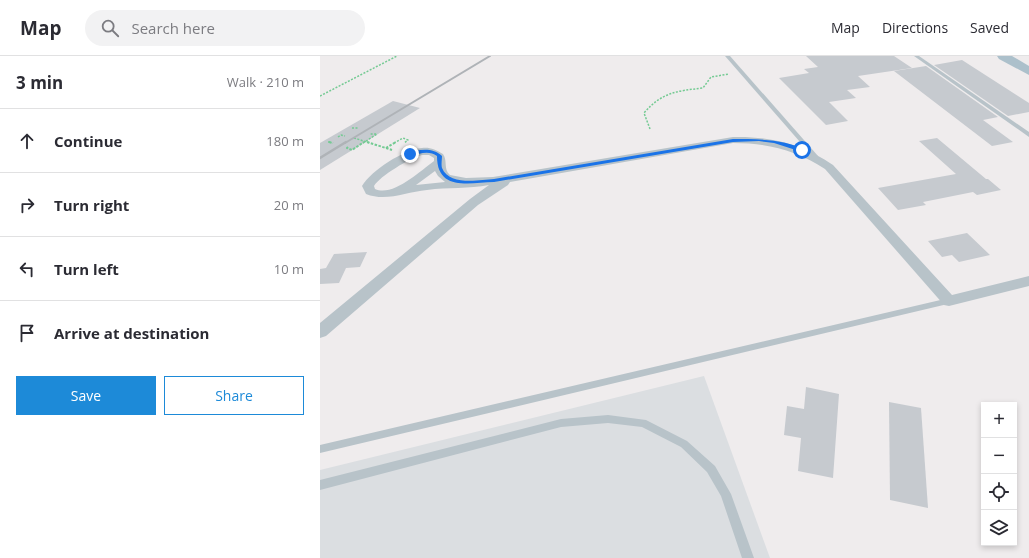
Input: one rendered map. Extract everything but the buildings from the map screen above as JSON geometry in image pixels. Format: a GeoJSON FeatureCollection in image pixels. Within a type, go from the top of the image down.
{"type":"FeatureCollection","features":[{"type":"Feature","properties":{"kind":"main road"},"geometry":{"type":"LineString","coordinates":[[1003,56],[1029,71]]}},
{"type":"Feature","properties":{"kind":"street"},"geometry":{"type":"LineString","coordinates":[[494,181],[453,180],[445,177],[441,173],[439,156],[431,151],[410,154],[371,181],[368,186],[370,191],[377,194],[386,194],[427,186],[462,186],[494,181],[733,140],[759,140],[774,142],[789,145],[816,157],[829,167],[949,301],[1029,281]]}},
{"type":"Feature","properties":{"kind":"street"},"geometry":{"type":"LineString","coordinates":[[396,192],[439,163]]}},
{"type":"Feature","properties":{"kind":"street"},"geometry":{"type":"LineString","coordinates":[[320,332],[474,202],[496,186],[516,177]]}},
{"type":"Feature","properties":{"kind":"lane"},"geometry":{"type":"LineString","coordinates":[[727,56],[816,157]]}},
{"type":"Feature","properties":{"kind":"lane"},"geometry":{"type":"LineString","coordinates":[[916,56],[1029,135]]}},
{"type":"Feature","properties":{"kind":"lane"},"geometry":{"type":"LineString","coordinates":[[320,449],[949,301]]}},
{"type":"Feature","properties":{"kind":"lane"},"geometry":{"type":"LineString","coordinates":[[320,485],[561,423],[608,419],[643,423],[684,444],[711,469],[726,494],[748,558]]}},
{"type":"Feature","properties":{"kind":"path"},"geometry":{"type":"LineString","coordinates":[[320,96],[396,56]]}},
{"type":"Feature","properties":{"kind":"path"},"geometry":{"type":"LineString","coordinates":[[650,129],[644,113],[652,102],[664,94],[703,88],[711,77],[742,72]]}},
{"type":"Feature","properties":{"kind":"path"},"geometry":{"type":"LineString","coordinates":[[352,128],[358,128]]}},
{"type":"Feature","properties":{"kind":"path"},"geometry":{"type":"LineString","coordinates":[[348,148],[352,150],[377,134],[370,134]]}},
{"type":"Feature","properties":{"kind":"path"},"geometry":{"type":"LineString","coordinates":[[338,137],[341,135],[345,136]]}},
{"type":"Feature","properties":{"kind":"path"},"geometry":{"type":"LineString","coordinates":[[354,138],[391,150],[397,147]]}},
{"type":"Feature","properties":{"kind":"path"},"geometry":{"type":"LineString","coordinates":[[386,148],[403,138],[408,140],[403,143]]}},
{"type":"Feature","properties":{"kind":"path"},"geometry":{"type":"LineString","coordinates":[[330,142],[328,142],[332,144]]}},
{"type":"Feature","properties":{"kind":"shaded area"},"geometry":{"type":"Polygon","coordinates":[[[704,376],[770,558],[320,558],[320,470],[704,376]]]}},
{"type":"Feature","properties":{"kind":"railway"},"geometry":{"type":"LineString","coordinates":[[345,143],[490,56]]}},
{"type":"Feature","properties":{"kind":"railway"},"geometry":{"type":"LineString","coordinates":[[320,158],[346,142]]}},
{"type":"Feature","properties":{"kind":"route"},"geometry":{"type":"LineString","coordinates":[[410,154],[424,151],[436,153],[440,159],[439,168],[445,177],[465,182],[494,181],[733,140],[759,140],[774,142],[789,145],[802,150]]}}]}
